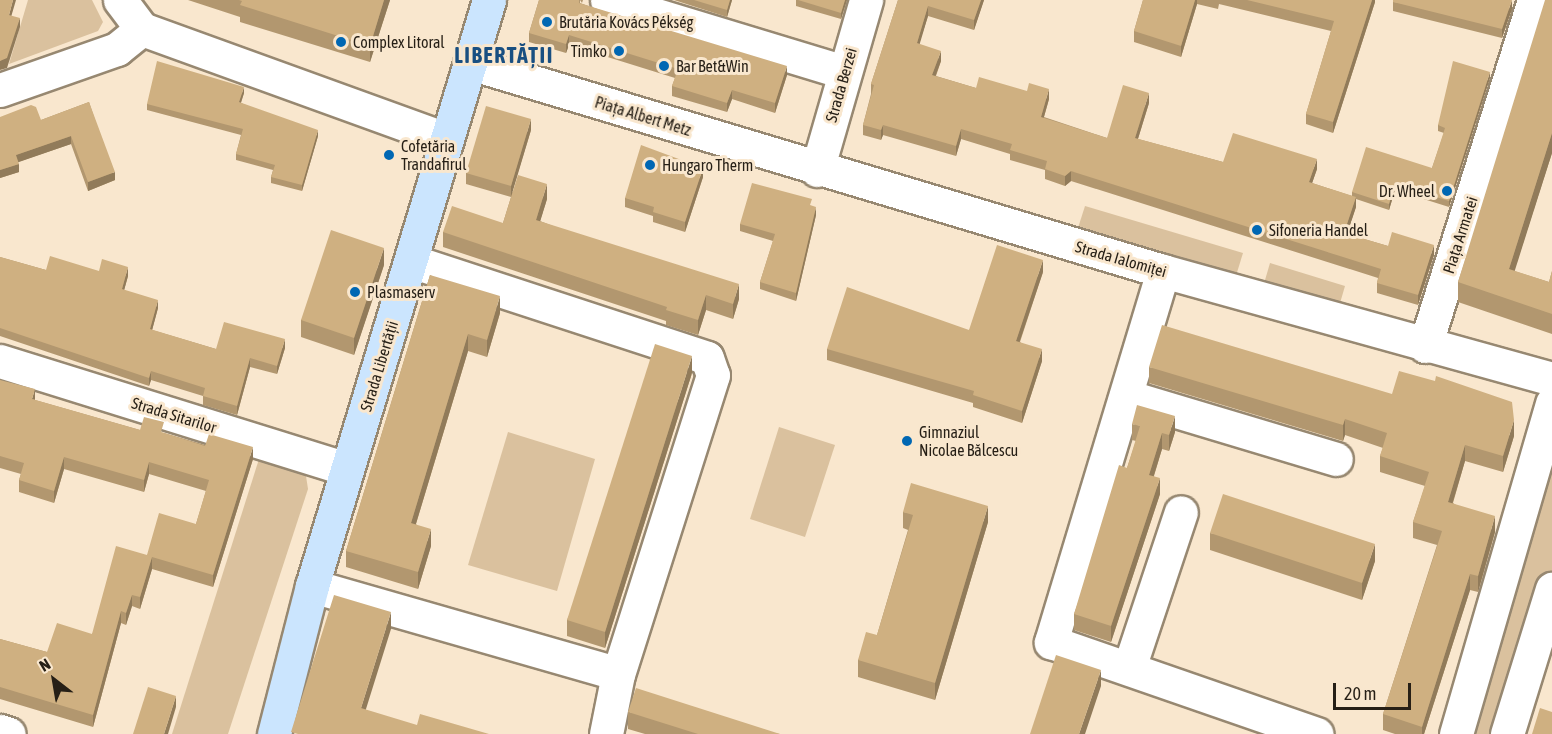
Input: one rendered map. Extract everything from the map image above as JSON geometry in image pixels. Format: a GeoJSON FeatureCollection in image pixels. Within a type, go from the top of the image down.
{"type":"FeatureCollection","features":[{"type":"Feature","properties":{"kind":"main road","name":"Strada Libertății"},"geometry":{"type":"LineString","coordinates":[[273,734],[312,586],[489,0]]}},
{"type":"Feature","properties":{"kind":"street"},"geometry":{"type":"LineString","coordinates":[[120,0],[142,29],[446,139]]}},
{"type":"Feature","properties":{"kind":"street"},"geometry":{"type":"LineString","coordinates":[[607,0],[844,72]]}},
{"type":"Feature","properties":{"kind":"street","name":"Strada Berzei"},"geometry":{"type":"LineString","coordinates":[[817,170],[866,0]]}},
{"type":"Feature","properties":{"kind":"street","name":"Piața Armatei"},"geometry":{"type":"LineString","coordinates":[[1425,346],[1534,0]]}},
{"type":"Feature","properties":{"kind":"street"},"geometry":{"type":"LineString","coordinates":[[0,90],[117,49],[142,29]]}},
{"type":"Feature","properties":{"kind":"street","name":"Piața Albert Metz"},"geometry":{"type":"LineString","coordinates":[[470,63],[817,170]]}},
{"type":"Feature","properties":{"kind":"street","name":"Strada Ialomiței"},"geometry":{"type":"LineString","coordinates":[[817,170],[1425,346]]}},
{"type":"Feature","properties":{"kind":"street"},"geometry":{"type":"LineString","coordinates":[[411,261],[707,358],[713,375],[618,674],[612,732]]}},
{"type":"Feature","properties":{"kind":"street"},"geometry":{"type":"LineString","coordinates":[[1163,271],[1051,642],[1316,734]]}},
{"type":"Feature","properties":{"kind":"street"},"geometry":{"type":"LineString","coordinates":[[1425,346],[1552,379]]}},
{"type":"Feature","properties":{"kind":"street","name":"Strada Sitarilor"},"geometry":{"type":"LineString","coordinates":[[0,362],[347,469]]}},
{"type":"Feature","properties":{"kind":"street"},"geometry":{"type":"LineString","coordinates":[[1126,396],[1336,459]]}},
{"type":"Feature","properties":{"kind":"street"},"geometry":{"type":"LineString","coordinates":[[1456,734],[1504,577],[1552,403]]}},
{"type":"Feature","properties":{"kind":"street"},"geometry":{"type":"LineString","coordinates":[[1129,668],[1181,512]]}},
{"type":"Feature","properties":{"kind":"street"},"geometry":{"type":"LineString","coordinates":[[1504,577],[1552,590],[1507,734]]}},
{"type":"Feature","properties":{"kind":"street"},"geometry":{"type":"LineString","coordinates":[[312,586],[618,674]]}},
{"type":"Feature","properties":{"kind":"street"},"geometry":{"type":"LineString","coordinates":[[0,731],[9,734]]}},
{"type":"Feature","properties":{"kind":"shaded area"},"geometry":{"type":"Polygon","coordinates":[[[28,0],[92,0],[103,22],[98,31],[9,64],[28,0]]]}},
{"type":"Feature","properties":{"kind":"shaded area"},"geometry":{"type":"Polygon","coordinates":[[[1085,206],[1243,253],[1235,279],[1077,231],[1085,206]]]}},
{"type":"Feature","properties":{"kind":"shaded area"},"geometry":{"type":"Polygon","coordinates":[[[1270,263],[1345,286],[1338,310],[1263,287],[1270,263]]]}},
{"type":"Feature","properties":{"kind":"shaded area"},"geometry":{"type":"Polygon","coordinates":[[[1552,423],[1552,589],[1507,734],[1456,734],[1552,423]]]}},
{"type":"Feature","properties":{"kind":"shaded area"},"geometry":{"type":"Polygon","coordinates":[[[779,427],[835,445],[805,537],[750,519],[779,427]]]}},
{"type":"Feature","properties":{"kind":"shaded area"},"geometry":{"type":"Polygon","coordinates":[[[508,432],[595,459],[557,591],[468,565],[508,432]]]}},
{"type":"Feature","properties":{"kind":"shaded area"},"geometry":{"type":"Polygon","coordinates":[[[259,459],[297,469],[306,476],[308,489],[228,734],[172,734],[259,459]]]}},
{"type":"Feature","properties":{"kind":"building"},"geometry":{"type":"Polygon","coordinates":[[[0,0],[13,0],[9,15],[20,18],[7,58],[0,61],[0,0]]]}},
{"type":"Feature","properties":{"kind":"building"},"geometry":{"type":"Polygon","coordinates":[[[239,0],[384,0],[370,46],[240,5],[242,1],[239,0]]]}},
{"type":"Feature","properties":{"kind":"building"},"geometry":{"type":"Polygon","coordinates":[[[539,0],[579,0],[579,3],[787,66],[775,103],[732,90],[727,103],[672,86],[678,69],[569,35],[566,44],[529,33],[539,0]]]}},
{"type":"Feature","properties":{"kind":"building"},"geometry":{"type":"Polygon","coordinates":[[[694,0],[730,0],[727,10],[694,0]]]}},
{"type":"Feature","properties":{"kind":"building"},"geometry":{"type":"Polygon","coordinates":[[[798,0],[845,0],[841,13],[798,0]]]}},
{"type":"Feature","properties":{"kind":"building"},"geometry":{"type":"Polygon","coordinates":[[[898,0],[981,0],[974,20],[928,6],[917,43],[941,51],[932,75],[976,88],[979,77],[1027,91],[1029,83],[1049,89],[1041,117],[1107,138],[1123,85],[1149,93],[1135,138],[1223,162],[1233,133],[1317,159],[1309,182],[1356,197],[1344,233],[1388,246],[1392,232],[1434,245],[1418,295],[1377,283],[1381,269],[1071,171],[1065,176],[1045,169],[1047,161],[1010,150],[1012,144],[961,129],[956,146],[883,125],[881,130],[863,125],[874,85],[871,84],[898,0]]]}},
{"type":"Feature","properties":{"kind":"building"},"geometry":{"type":"Polygon","coordinates":[[[1143,0],[1195,0],[1181,46],[1134,31],[1143,0]]]}},
{"type":"Feature","properties":{"kind":"building"},"geometry":{"type":"Polygon","coordinates":[[[1247,0],[1372,0],[1333,122],[1306,114],[1334,21],[1247,0]]]}},
{"type":"Feature","properties":{"kind":"building"},"geometry":{"type":"Polygon","coordinates":[[[1393,0],[1512,0],[1502,29],[1393,2],[1393,0]]]}},
{"type":"Feature","properties":{"kind":"building"},"geometry":{"type":"Polygon","coordinates":[[[1545,0],[1552,0],[1552,133],[1509,269],[1549,282],[1552,271],[1552,314],[1458,282],[1545,0]]]}},
{"type":"Feature","properties":{"kind":"building"},"geometry":{"type":"Polygon","coordinates":[[[157,61],[244,87],[239,102],[318,130],[302,185],[271,177],[275,165],[236,154],[243,129],[147,104],[157,61]]]}},
{"type":"Feature","properties":{"kind":"building"},"geometry":{"type":"Polygon","coordinates":[[[1453,61],[1490,72],[1449,201],[1395,184],[1389,204],[1352,192],[1366,147],[1432,168],[1445,128],[1438,125],[1453,61]]]}},
{"type":"Feature","properties":{"kind":"building"},"geometry":{"type":"Polygon","coordinates":[[[89,102],[115,172],[88,182],[71,136],[16,155],[19,164],[0,170],[0,117],[31,105],[36,107],[41,120],[89,102]]]}},
{"type":"Feature","properties":{"kind":"building"},"geometry":{"type":"Polygon","coordinates":[[[486,106],[531,119],[511,186],[466,173],[486,106]]]}},
{"type":"Feature","properties":{"kind":"building"},"geometry":{"type":"Polygon","coordinates":[[[641,145],[703,168],[685,222],[653,212],[654,207],[625,198],[641,145]]]}},
{"type":"Feature","properties":{"kind":"building"},"geometry":{"type":"Polygon","coordinates":[[[518,175],[547,184],[536,220],[739,284],[733,304],[706,295],[698,320],[666,310],[667,307],[443,232],[452,206],[503,223],[518,175]]]}},
{"type":"Feature","properties":{"kind":"building"},"geometry":{"type":"Polygon","coordinates":[[[752,183],[812,199],[810,205],[816,207],[796,293],[760,282],[775,234],[740,224],[752,183]]]}},
{"type":"Feature","properties":{"kind":"building"},"geometry":{"type":"Polygon","coordinates":[[[331,230],[384,248],[354,338],[301,320],[331,230]]]}},
{"type":"Feature","properties":{"kind":"building"},"geometry":{"type":"Polygon","coordinates":[[[997,245],[1043,260],[1016,341],[1042,349],[1022,411],[973,395],[974,391],[827,349],[847,287],[969,330],[997,245]]]}},
{"type":"Feature","properties":{"kind":"building"},"geometry":{"type":"Polygon","coordinates":[[[50,256],[99,271],[102,259],[128,267],[122,289],[158,300],[150,329],[216,349],[224,322],[285,339],[277,366],[250,358],[237,406],[203,396],[205,388],[151,371],[149,378],[0,328],[0,257],[46,270],[50,256]]]}},
{"type":"Feature","properties":{"kind":"building"},"geometry":{"type":"Polygon","coordinates":[[[430,275],[500,296],[487,340],[468,334],[411,523],[431,529],[418,572],[346,551],[430,275]]]}},
{"type":"Feature","properties":{"kind":"building"},"geometry":{"type":"Polygon","coordinates":[[[1162,325],[1392,394],[1399,371],[1435,381],[1436,376],[1512,402],[1514,420],[1503,456],[1465,445],[1448,502],[1495,516],[1478,576],[1470,574],[1422,727],[1383,714],[1442,531],[1413,522],[1429,472],[1380,456],[1387,433],[1345,419],[1343,425],[1149,367],[1162,325]]]}},
{"type":"Feature","properties":{"kind":"building"},"geometry":{"type":"Polygon","coordinates":[[[655,344],[692,356],[605,632],[567,620],[655,344]]]}},
{"type":"Feature","properties":{"kind":"building"},"geometry":{"type":"Polygon","coordinates":[[[0,380],[35,389],[32,399],[140,430],[144,417],[164,422],[161,432],[205,446],[209,434],[253,447],[213,575],[152,557],[140,597],[132,595],[126,613],[121,611],[93,715],[0,687],[0,639],[47,652],[57,623],[92,634],[116,546],[147,555],[159,513],[196,524],[209,480],[149,462],[144,480],[64,457],[54,491],[19,480],[24,463],[0,456],[0,380]]]}},
{"type":"Feature","properties":{"kind":"building"},"geometry":{"type":"Polygon","coordinates":[[[1137,405],[1175,416],[1169,435],[1162,433],[1149,475],[1160,478],[1111,626],[1074,614],[1119,465],[1127,468],[1140,426],[1132,424],[1137,405]]]}},
{"type":"Feature","properties":{"kind":"building"},"geometry":{"type":"Polygon","coordinates":[[[911,483],[988,506],[935,683],[858,660],[866,632],[877,635],[913,515],[903,512],[911,483]]]}},
{"type":"Feature","properties":{"kind":"building"},"geometry":{"type":"Polygon","coordinates":[[[1223,494],[1375,544],[1362,583],[1210,533],[1223,494]]]}},
{"type":"Feature","properties":{"kind":"building"},"geometry":{"type":"Polygon","coordinates":[[[334,595],[391,612],[361,708],[417,725],[420,714],[489,734],[298,734],[291,732],[334,595]]]}},
{"type":"Feature","properties":{"kind":"building"},"geometry":{"type":"Polygon","coordinates":[[[1056,655],[1101,670],[1079,734],[1030,734],[1056,655]]]}},
{"type":"Feature","properties":{"kind":"building"},"geometry":{"type":"Polygon","coordinates":[[[148,687],[176,696],[164,734],[133,734],[148,687]]]}},
{"type":"Feature","properties":{"kind":"building"},"geometry":{"type":"Polygon","coordinates":[[[636,688],[780,734],[698,734],[628,712],[636,688]]]}},
{"type":"Feature","properties":{"kind":"building"},"geometry":{"type":"Polygon","coordinates":[[[1540,708],[1552,712],[1552,734],[1532,734],[1540,708]]]}},
{"type":"Feature","properties":{"kind":"place","name":"Brutăria Kovács Pékség"},"geometry":{"type":"Point","coordinates":[547,22]}},
{"type":"Feature","properties":{"kind":"place","name":"Complex Litoral"},"geometry":{"type":"Point","coordinates":[341,42]}},
{"type":"Feature","properties":{"kind":"place","name":"Timko"},"geometry":{"type":"Point","coordinates":[619,51]}},
{"type":"Feature","properties":{"kind":"place","name":"Bar Bet&Win"},"geometry":{"type":"Point","coordinates":[664,66]}},
{"type":"Feature","properties":{"kind":"place","name":"Cofetăria Trandafirul"},"geometry":{"type":"Point","coordinates":[389,155]}},
{"type":"Feature","properties":{"kind":"place","name":"Hungaro Therm"},"geometry":{"type":"Point","coordinates":[650,165]}},
{"type":"Feature","properties":{"kind":"place","name":"Dr. Wheel"},"geometry":{"type":"Point","coordinates":[1447,191]}},
{"type":"Feature","properties":{"kind":"place","name":"Sifoneria Handel"},"geometry":{"type":"Point","coordinates":[1257,230]}},
{"type":"Feature","properties":{"kind":"place","name":"Plasmaserv"},"geometry":{"type":"Point","coordinates":[355,292]}},
{"type":"Feature","properties":{"kind":"place","name":"Gimnaziul Nicolae Bălcescu"},"geometry":{"type":"Point","coordinates":[907,441]}},
{"type":"Feature","properties":{"kind":"district","name":"LIBERTĂȚII"},"geometry":{"type":"Point","coordinates":[504,56]}}]}
